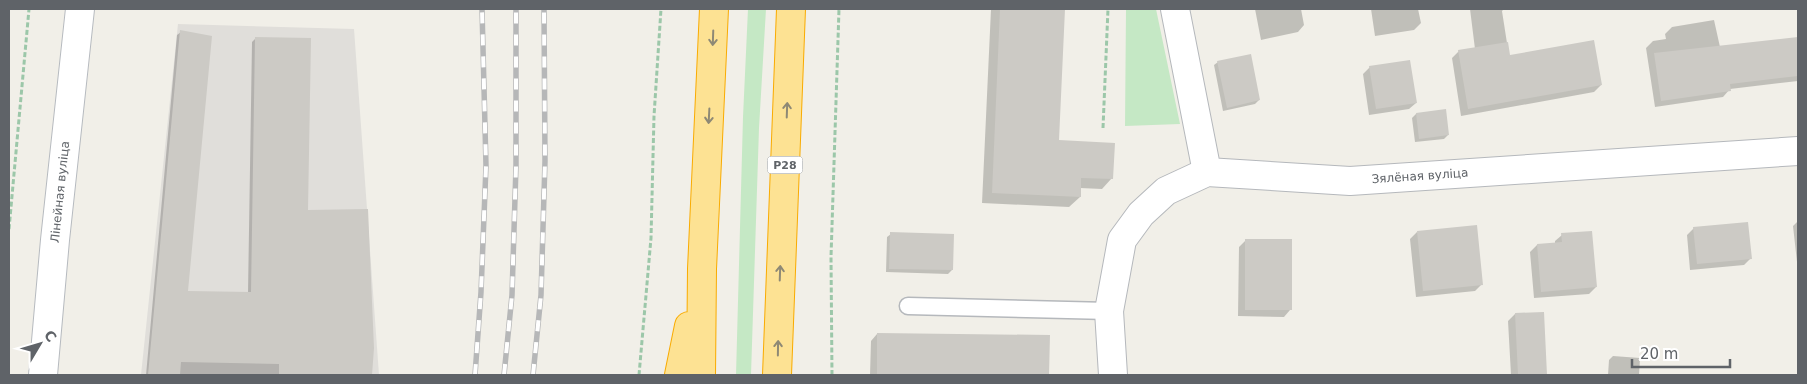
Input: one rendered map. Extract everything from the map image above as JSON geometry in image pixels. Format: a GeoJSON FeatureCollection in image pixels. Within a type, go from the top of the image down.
{"type":"FeatureCollection","features":[{"type":"Feature","properties":{"kind":"highway"},"geometry":{"type":"LineString","coordinates":[[701,375],[702,269],[714,9]]}},
{"type":"Feature","properties":{"kind":"highway","name":"Р28"},"geometry":{"type":"LineString","coordinates":[[778,375],[791,9]]}},
{"type":"Feature","properties":{"kind":"highway"},"geometry":{"type":"LineString","coordinates":[[679,375],[702,269]]}},
{"type":"Feature","properties":{"kind":"street","name":"Лінейная вуліца"},"geometry":{"type":"LineString","coordinates":[[43,375],[55,240],[80,9]]}},
{"type":"Feature","properties":{"kind":"street"},"geometry":{"type":"LineString","coordinates":[[1113,375],[1109,311],[1122,240],[1140,214],[1166,191],[1207,172],[1175,9]]}},
{"type":"Feature","properties":{"kind":"street","name":"Зялёная вуліца"},"geometry":{"type":"LineString","coordinates":[[1207,172],[1350,181],[1798,151]]}},
{"type":"Feature","properties":{"kind":"lane"},"geometry":{"type":"LineString","coordinates":[[908,306],[1109,311]]}},
{"type":"Feature","properties":{"kind":"path"},"geometry":{"type":"LineString","coordinates":[[9,229],[29,9]]}},
{"type":"Feature","properties":{"kind":"path"},"geometry":{"type":"LineString","coordinates":[[639,375],[651,238],[654,116],[661,9]]}},
{"type":"Feature","properties":{"kind":"path"},"geometry":{"type":"LineString","coordinates":[[832,375],[830,257],[839,9]]}},
{"type":"Feature","properties":{"kind":"path"},"geometry":{"type":"LineString","coordinates":[[1103,128],[1108,9]]}},
{"type":"Feature","properties":{"kind":"shaded area"},"geometry":{"type":"Polygon","coordinates":[[[178,24],[354,29],[379,375],[141,375],[178,24]]]}},
{"type":"Feature","properties":{"kind":"green space"},"geometry":{"type":"Polygon","coordinates":[[[748,9],[766,9],[759,128],[751,375],[736,375],[743,117],[748,9]]]}},
{"type":"Feature","properties":{"kind":"green space"},"geometry":{"type":"Polygon","coordinates":[[[1126,9],[1156,9],[1180,124],[1125,126],[1126,9]]]}},
{"type":"Feature","properties":{"kind":"building"},"geometry":{"type":"Polygon","coordinates":[[[1000,9],[1065,9],[1059,140],[1115,143],[1113,179],[1081,178],[1081,197],[992,193],[1000,9]]]}},
{"type":"Feature","properties":{"kind":"building"},"geometry":{"type":"Polygon","coordinates":[[[180,30],[212,36],[188,291],[251,292],[255,37],[311,38],[308,210],[368,209],[374,348],[372,375],[279,375],[279,364],[181,362],[180,375],[148,375],[180,30]]]}},
{"type":"Feature","properties":{"kind":"building"},"geometry":{"type":"Polygon","coordinates":[[[1798,37],[1798,76],[1730,84],[1731,91],[1661,101],[1654,53],[1798,37]]]}},
{"type":"Feature","properties":{"kind":"building"},"geometry":{"type":"Polygon","coordinates":[[[1594,40],[1602,85],[1468,109],[1458,50],[1508,42],[1510,55],[1594,40]]]}},
{"type":"Feature","properties":{"kind":"building"},"geometry":{"type":"Polygon","coordinates":[[[1251,54],[1260,100],[1227,108],[1217,61],[1251,54]]]}},
{"type":"Feature","properties":{"kind":"building"},"geometry":{"type":"Polygon","coordinates":[[[1410,60],[1417,103],[1376,109],[1369,66],[1410,60]]]}},
{"type":"Feature","properties":{"kind":"building"},"geometry":{"type":"Polygon","coordinates":[[[1446,109],[1449,135],[1419,139],[1416,113],[1446,109]]]}},
{"type":"Feature","properties":{"kind":"building"},"geometry":{"type":"Polygon","coordinates":[[[1748,222],[1752,259],[1697,264],[1693,227],[1748,222]]]}},
{"type":"Feature","properties":{"kind":"building"},"geometry":{"type":"Polygon","coordinates":[[[1477,225],[1483,285],[1423,291],[1417,231],[1477,225]]]}},
{"type":"Feature","properties":{"kind":"building"},"geometry":{"type":"Polygon","coordinates":[[[1592,231],[1597,287],[1541,292],[1537,244],[1562,242],[1561,233],[1592,231]]]}},
{"type":"Feature","properties":{"kind":"building"},"geometry":{"type":"Polygon","coordinates":[[[890,232],[954,234],[953,270],[889,269],[890,232]]]}},
{"type":"Feature","properties":{"kind":"building"},"geometry":{"type":"Polygon","coordinates":[[[1245,239],[1292,239],[1292,310],[1245,310],[1245,239]]]}},
{"type":"Feature","properties":{"kind":"building"},"geometry":{"type":"Polygon","coordinates":[[[1544,312],[1547,375],[1518,375],[1515,313],[1544,312]]]}},
{"type":"Feature","properties":{"kind":"building"},"geometry":{"type":"Polygon","coordinates":[[[877,333],[1050,335],[1049,375],[877,375],[877,333]]]}},
{"type":"Feature","properties":{"kind":"railway"},"geometry":{"type":"LineString","coordinates":[[475,375],[481,292],[486,166],[482,9]]}},
{"type":"Feature","properties":{"kind":"railway"},"geometry":{"type":"LineString","coordinates":[[504,375],[512,295],[516,166],[516,9]]}},
{"type":"Feature","properties":{"kind":"railway"},"geometry":{"type":"LineString","coordinates":[[533,375],[541,295],[545,161],[544,9]]}}]}
